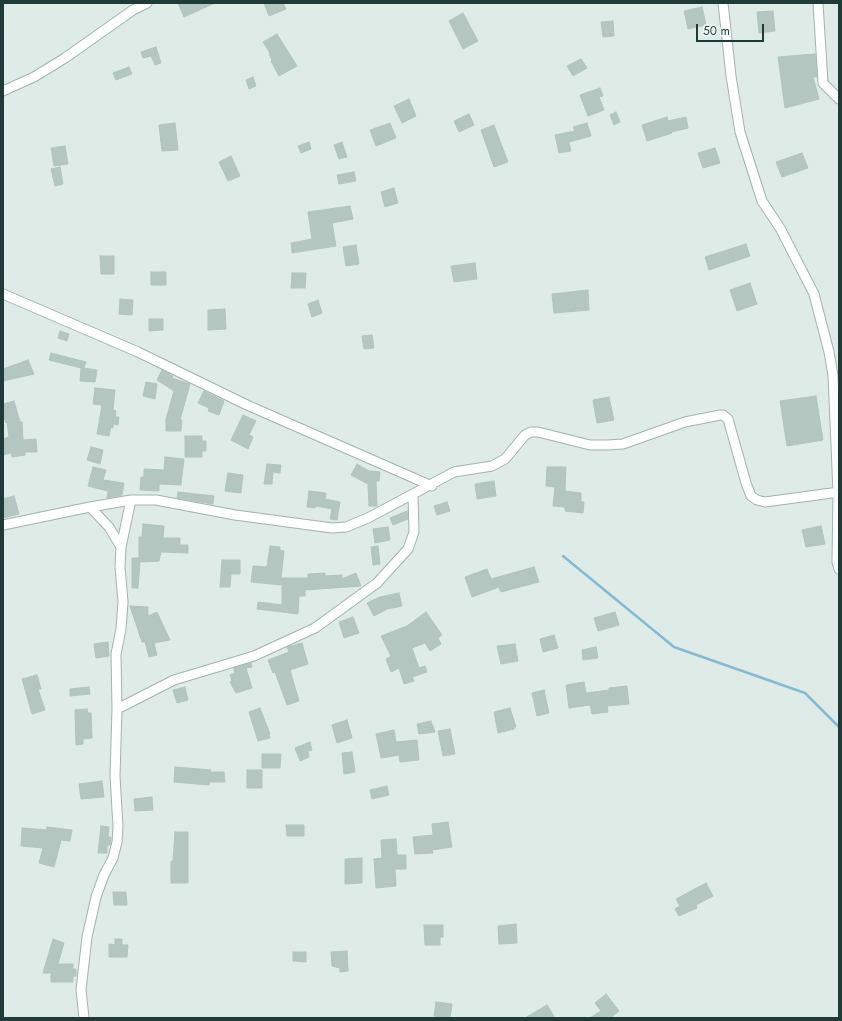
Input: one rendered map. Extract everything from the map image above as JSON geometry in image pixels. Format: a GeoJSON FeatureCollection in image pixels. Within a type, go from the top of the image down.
{"type":"FeatureCollection","features":[{"type":"Feature","properties":{"kind":"street"},"geometry":{"type":"LineString","coordinates":[[3,91],[34,77],[65,58],[133,6],[147,3]]}},
{"type":"Feature","properties":{"kind":"street"},"geometry":{"type":"LineString","coordinates":[[723,3],[731,76],[740,132],[762,201],[780,228],[814,294],[829,352],[833,375],[839,492],[837,562],[839,569]]}},
{"type":"Feature","properties":{"kind":"street"},"geometry":{"type":"LineString","coordinates":[[818,3],[823,82],[839,100]]}},
{"type":"Feature","properties":{"kind":"street"},"geometry":{"type":"LineString","coordinates":[[3,294],[138,352],[247,405],[432,486]]}},
{"type":"Feature","properties":{"kind":"street"},"geometry":{"type":"LineString","coordinates":[[3,525],[131,500],[156,500],[234,515],[332,528],[358,523],[432,486],[454,472],[492,466],[505,459],[525,435],[531,432],[538,432],[590,445],[623,444],[685,422],[720,415],[724,415],[728,419],[746,483],[751,496],[757,500],[764,502],[839,492]]}},
{"type":"Feature","properties":{"kind":"street"},"geometry":{"type":"LineString","coordinates":[[117,709],[174,680],[254,656],[321,624],[377,583],[408,549],[414,532],[413,495]]}},
{"type":"Feature","properties":{"kind":"street"},"geometry":{"type":"LineString","coordinates":[[84,1018],[81,990],[87,938],[96,897],[113,858],[117,842],[115,776],[117,709],[116,654],[121,629],[123,602],[120,567],[121,547],[131,500]]}},
{"type":"Feature","properties":{"kind":"street"},"geometry":{"type":"LineString","coordinates":[[90,507],[109,527],[121,547]]}},
{"type":"Feature","properties":{"kind":"building"},"geometry":{"type":"Polygon","coordinates":[[[178,3],[215,3],[184,17],[178,3]]]}},
{"type":"Feature","properties":{"kind":"building"},"geometry":{"type":"Polygon","coordinates":[[[264,3],[283,3],[286,9],[269,16],[264,3]]]}},
{"type":"Feature","properties":{"kind":"building"},"geometry":{"type":"Polygon","coordinates":[[[702,7],[706,25],[688,29],[684,11],[702,7]]]}},
{"type":"Feature","properties":{"kind":"building"},"geometry":{"type":"Polygon","coordinates":[[[773,11],[775,31],[759,33],[757,12],[773,11]]]}},
{"type":"Feature","properties":{"kind":"building"},"geometry":{"type":"Polygon","coordinates":[[[463,13],[478,41],[463,49],[449,21],[463,13]]]}},
{"type":"Feature","properties":{"kind":"building"},"geometry":{"type":"Polygon","coordinates":[[[613,21],[614,36],[603,37],[601,22],[613,21]]]}},
{"type":"Feature","properties":{"kind":"building"},"geometry":{"type":"Polygon","coordinates":[[[277,34],[297,66],[279,76],[271,61],[270,53],[263,42],[277,34]]]}},
{"type":"Feature","properties":{"kind":"building"},"geometry":{"type":"Polygon","coordinates":[[[156,47],[161,63],[155,65],[151,56],[143,58],[141,52],[156,47]]]}},
{"type":"Feature","properties":{"kind":"building"},"geometry":{"type":"Polygon","coordinates":[[[815,54],[817,77],[813,77],[819,99],[785,108],[778,57],[815,54]]]}},
{"type":"Feature","properties":{"kind":"building"},"geometry":{"type":"Polygon","coordinates":[[[581,59],[587,68],[573,76],[567,66],[581,59]]]}},
{"type":"Feature","properties":{"kind":"building"},"geometry":{"type":"Polygon","coordinates":[[[129,67],[132,74],[116,80],[113,73],[129,67]]]}},
{"type":"Feature","properties":{"kind":"building"},"geometry":{"type":"Polygon","coordinates":[[[253,77],[256,86],[249,89],[246,80],[253,77]]]}},
{"type":"Feature","properties":{"kind":"building"},"geometry":{"type":"Polygon","coordinates":[[[600,88],[603,96],[599,97],[604,110],[588,116],[580,95],[600,88]]]}},
{"type":"Feature","properties":{"kind":"building"},"geometry":{"type":"Polygon","coordinates":[[[409,99],[416,116],[402,123],[394,106],[409,99]]]}},
{"type":"Feature","properties":{"kind":"building"},"geometry":{"type":"Polygon","coordinates":[[[616,112],[620,122],[614,125],[610,115],[616,112]]]}},
{"type":"Feature","properties":{"kind":"building"},"geometry":{"type":"Polygon","coordinates":[[[469,114],[474,125],[459,132],[454,121],[469,114]]]}},
{"type":"Feature","properties":{"kind":"building"},"geometry":{"type":"Polygon","coordinates":[[[667,117],[668,121],[686,117],[688,128],[671,132],[672,133],[647,141],[642,125],[667,117]]]}},
{"type":"Feature","properties":{"kind":"building"},"geometry":{"type":"Polygon","coordinates":[[[175,123],[178,150],[162,151],[159,125],[175,123]]]}},
{"type":"Feature","properties":{"kind":"building"},"geometry":{"type":"Polygon","coordinates":[[[390,123],[396,138],[376,146],[370,130],[390,123]]]}},
{"type":"Feature","properties":{"kind":"building"},"geometry":{"type":"Polygon","coordinates":[[[587,123],[591,136],[569,142],[571,151],[559,153],[555,135],[575,131],[573,127],[587,123]]]}},
{"type":"Feature","properties":{"kind":"building"},"geometry":{"type":"Polygon","coordinates":[[[494,125],[508,162],[494,167],[481,130],[494,125]]]}},
{"type":"Feature","properties":{"kind":"building"},"geometry":{"type":"Polygon","coordinates":[[[309,142],[311,149],[301,153],[298,146],[309,142]]]}},
{"type":"Feature","properties":{"kind":"building"},"geometry":{"type":"Polygon","coordinates":[[[342,142],[347,157],[339,159],[334,145],[342,142]]]}},
{"type":"Feature","properties":{"kind":"building"},"geometry":{"type":"Polygon","coordinates":[[[65,146],[68,164],[54,166],[51,148],[65,146]]]}},
{"type":"Feature","properties":{"kind":"building"},"geometry":{"type":"Polygon","coordinates":[[[715,148],[720,163],[703,168],[698,153],[715,148]]]}},
{"type":"Feature","properties":{"kind":"building"},"geometry":{"type":"Polygon","coordinates":[[[802,153],[808,168],[782,177],[776,162],[802,153]]]}},
{"type":"Feature","properties":{"kind":"building"},"geometry":{"type":"Polygon","coordinates":[[[231,156],[240,176],[228,181],[219,162],[231,156]]]}},
{"type":"Feature","properties":{"kind":"building"},"geometry":{"type":"Polygon","coordinates":[[[60,167],[63,184],[55,186],[51,169],[60,167]]]}},
{"type":"Feature","properties":{"kind":"building"},"geometry":{"type":"Polygon","coordinates":[[[354,172],[356,181],[339,184],[337,175],[354,172]]]}},
{"type":"Feature","properties":{"kind":"building"},"geometry":{"type":"Polygon","coordinates":[[[394,188],[398,203],[385,207],[381,192],[394,188]]]}},
{"type":"Feature","properties":{"kind":"building"},"geometry":{"type":"Polygon","coordinates":[[[350,206],[353,219],[332,223],[336,246],[292,253],[291,243],[312,239],[308,212],[350,206]]]}},
{"type":"Feature","properties":{"kind":"building"},"geometry":{"type":"Polygon","coordinates":[[[746,244],[750,256],[709,270],[705,257],[746,244]]]}},
{"type":"Feature","properties":{"kind":"building"},"geometry":{"type":"Polygon","coordinates":[[[356,245],[359,264],[346,266],[343,247],[356,245]]]}},
{"type":"Feature","properties":{"kind":"building"},"geometry":{"type":"Polygon","coordinates":[[[100,256],[114,256],[114,274],[101,274],[100,256]]]}},
{"type":"Feature","properties":{"kind":"building"},"geometry":{"type":"Polygon","coordinates":[[[475,263],[477,279],[454,282],[451,266],[475,263]]]}},
{"type":"Feature","properties":{"kind":"building"},"geometry":{"type":"Polygon","coordinates":[[[151,272],[166,272],[166,285],[151,285],[151,272]]]}},
{"type":"Feature","properties":{"kind":"building"},"geometry":{"type":"Polygon","coordinates":[[[292,273],[306,273],[305,288],[291,288],[292,273]]]}},
{"type":"Feature","properties":{"kind":"building"},"geometry":{"type":"Polygon","coordinates":[[[750,283],[757,304],[737,311],[730,290],[750,283]]]}},
{"type":"Feature","properties":{"kind":"building"},"geometry":{"type":"Polygon","coordinates":[[[588,290],[589,310],[554,313],[552,294],[588,290]]]}},
{"type":"Feature","properties":{"kind":"building"},"geometry":{"type":"Polygon","coordinates":[[[120,299],[133,300],[132,315],[119,314],[120,299]]]}},
{"type":"Feature","properties":{"kind":"building"},"geometry":{"type":"Polygon","coordinates":[[[318,300],[322,313],[312,317],[308,304],[318,300]]]}},
{"type":"Feature","properties":{"kind":"building"},"geometry":{"type":"Polygon","coordinates":[[[225,309],[226,329],[208,330],[208,310],[225,309]]]}},
{"type":"Feature","properties":{"kind":"building"},"geometry":{"type":"Polygon","coordinates":[[[149,319],[163,319],[163,330],[149,331],[149,319]]]}},
{"type":"Feature","properties":{"kind":"building"},"geometry":{"type":"Polygon","coordinates":[[[60,331],[69,334],[67,341],[58,338],[60,331]]]}},
{"type":"Feature","properties":{"kind":"building"},"geometry":{"type":"Polygon","coordinates":[[[372,335],[374,348],[364,349],[362,336],[372,335]]]}},
{"type":"Feature","properties":{"kind":"building"},"geometry":{"type":"Polygon","coordinates":[[[51,353],[86,362],[84,368],[97,370],[95,382],[80,381],[81,368],[49,360],[51,353]]]}},
{"type":"Feature","properties":{"kind":"building"},"geometry":{"type":"Polygon","coordinates":[[[28,360],[34,374],[3,381],[3,369],[28,360]]]}},
{"type":"Feature","properties":{"kind":"building"},"geometry":{"type":"Polygon","coordinates":[[[162,370],[173,376],[172,378],[190,384],[180,420],[182,420],[181,431],[166,431],[166,419],[174,391],[157,380],[162,370]]]}},
{"type":"Feature","properties":{"kind":"building"},"geometry":{"type":"Polygon","coordinates":[[[146,382],[157,384],[155,399],[143,396],[146,382]]]}},
{"type":"Feature","properties":{"kind":"building"},"geometry":{"type":"Polygon","coordinates":[[[95,388],[115,390],[113,410],[116,411],[115,417],[119,417],[118,425],[113,424],[113,428],[111,427],[109,436],[97,434],[102,405],[93,404],[95,388]]]}},
{"type":"Feature","properties":{"kind":"building"},"geometry":{"type":"Polygon","coordinates":[[[204,391],[224,401],[219,415],[208,411],[209,408],[198,403],[204,391]]]}},
{"type":"Feature","properties":{"kind":"building"},"geometry":{"type":"Polygon","coordinates":[[[816,396],[823,440],[787,446],[780,401],[816,396]]]}},
{"type":"Feature","properties":{"kind":"building"},"geometry":{"type":"Polygon","coordinates":[[[609,397],[614,420],[597,423],[593,400],[609,397]]]}},
{"type":"Feature","properties":{"kind":"building"},"geometry":{"type":"Polygon","coordinates":[[[14,401],[20,422],[22,422],[23,440],[36,439],[37,452],[25,452],[25,455],[12,457],[11,453],[3,455],[3,439],[9,437],[7,422],[6,423],[3,415],[3,404],[14,401]]]}},
{"type":"Feature","properties":{"kind":"building"},"geometry":{"type":"Polygon","coordinates":[[[243,415],[256,421],[249,435],[253,437],[248,449],[231,440],[243,415]]]}},
{"type":"Feature","properties":{"kind":"building"},"geometry":{"type":"Polygon","coordinates":[[[185,436],[202,436],[202,441],[206,441],[206,451],[202,451],[202,457],[185,457],[185,436]]]}},
{"type":"Feature","properties":{"kind":"building"},"geometry":{"type":"Polygon","coordinates":[[[91,447],[103,450],[100,464],[87,460],[91,447]]]}},
{"type":"Feature","properties":{"kind":"building"},"geometry":{"type":"Polygon","coordinates":[[[165,457],[184,459],[181,485],[159,484],[159,491],[140,490],[141,477],[144,477],[144,469],[164,470],[165,457]]]}},
{"type":"Feature","properties":{"kind":"building"},"geometry":{"type":"Polygon","coordinates":[[[267,464],[281,465],[280,473],[273,472],[272,484],[264,484],[267,464]]]}},
{"type":"Feature","properties":{"kind":"building"},"geometry":{"type":"Polygon","coordinates":[[[357,464],[369,471],[380,472],[379,481],[376,481],[377,506],[369,506],[368,484],[351,475],[357,464]]]}},
{"type":"Feature","properties":{"kind":"building"},"geometry":{"type":"Polygon","coordinates":[[[93,467],[106,470],[103,480],[124,483],[122,495],[107,498],[108,491],[88,486],[93,467]]]}},
{"type":"Feature","properties":{"kind":"building"},"geometry":{"type":"Polygon","coordinates":[[[547,467],[566,467],[565,491],[581,493],[581,502],[584,502],[583,513],[565,511],[565,507],[553,506],[555,487],[546,486],[547,467]]]}},
{"type":"Feature","properties":{"kind":"building"},"geometry":{"type":"Polygon","coordinates":[[[228,473],[243,475],[241,493],[225,491],[228,473]]]}},
{"type":"Feature","properties":{"kind":"building"},"geometry":{"type":"Polygon","coordinates":[[[494,481],[496,496],[477,499],[475,484],[494,481]]]}},
{"type":"Feature","properties":{"kind":"building"},"geometry":{"type":"Polygon","coordinates":[[[309,491],[326,493],[325,499],[340,502],[337,520],[330,519],[332,509],[316,506],[315,508],[307,507],[309,491]]]}},
{"type":"Feature","properties":{"kind":"building"},"geometry":{"type":"Polygon","coordinates":[[[178,492],[214,496],[213,504],[177,498],[178,492]]]}},
{"type":"Feature","properties":{"kind":"building"},"geometry":{"type":"Polygon","coordinates":[[[14,496],[19,514],[3,518],[3,499],[14,496]]]}},
{"type":"Feature","properties":{"kind":"building"},"geometry":{"type":"Polygon","coordinates":[[[447,502],[450,511],[437,515],[434,506],[447,502]]]}},
{"type":"Feature","properties":{"kind":"building"},"geometry":{"type":"Polygon","coordinates":[[[407,511],[408,519],[393,525],[390,518],[407,511]]]}},
{"type":"Feature","properties":{"kind":"building"},"geometry":{"type":"Polygon","coordinates":[[[143,524],[164,526],[163,538],[180,538],[180,545],[188,545],[188,553],[161,552],[159,561],[140,562],[138,588],[132,588],[132,558],[139,558],[139,537],[142,537],[143,524]]]}},
{"type":"Feature","properties":{"kind":"building"},"geometry":{"type":"Polygon","coordinates":[[[821,526],[825,544],[806,547],[802,530],[821,526]]]}},
{"type":"Feature","properties":{"kind":"building"},"geometry":{"type":"Polygon","coordinates":[[[388,527],[390,540],[375,543],[373,529],[388,527]]]}},
{"type":"Feature","properties":{"kind":"building"},"geometry":{"type":"Polygon","coordinates":[[[270,546],[280,547],[280,550],[284,551],[281,578],[308,578],[308,574],[325,573],[325,576],[342,575],[342,579],[356,573],[361,586],[305,590],[305,596],[299,596],[298,614],[257,609],[258,602],[282,605],[282,585],[251,582],[253,566],[267,567],[270,546]]]}},
{"type":"Feature","properties":{"kind":"building"},"geometry":{"type":"Polygon","coordinates":[[[378,546],[380,564],[373,565],[371,547],[378,546]]]}},
{"type":"Feature","properties":{"kind":"building"},"geometry":{"type":"Polygon","coordinates":[[[222,560],[240,560],[240,574],[231,574],[230,587],[220,587],[222,560]]]}},
{"type":"Feature","properties":{"kind":"building"},"geometry":{"type":"Polygon","coordinates":[[[534,567],[539,582],[501,592],[499,587],[472,597],[465,577],[487,569],[491,579],[534,567]]]}},
{"type":"Feature","properties":{"kind":"building"},"geometry":{"type":"Polygon","coordinates":[[[399,593],[402,606],[387,609],[374,616],[367,603],[380,597],[399,593]]]}},
{"type":"Feature","properties":{"kind":"building"},"geometry":{"type":"Polygon","coordinates":[[[130,606],[148,607],[148,616],[157,612],[170,640],[154,643],[157,655],[149,657],[145,642],[142,642],[130,606]]]}},
{"type":"Feature","properties":{"kind":"building"},"geometry":{"type":"Polygon","coordinates":[[[426,612],[442,635],[438,638],[441,644],[430,651],[425,643],[412,648],[419,668],[425,666],[427,672],[412,677],[414,681],[404,684],[399,668],[391,672],[386,659],[391,656],[381,636],[407,626],[426,612]]]}},
{"type":"Feature","properties":{"kind":"building"},"geometry":{"type":"Polygon","coordinates":[[[615,612],[619,625],[598,631],[594,618],[615,612]]]}},
{"type":"Feature","properties":{"kind":"building"},"geometry":{"type":"Polygon","coordinates":[[[353,617],[359,633],[344,638],[339,622],[353,617]]]}},
{"type":"Feature","properties":{"kind":"building"},"geometry":{"type":"Polygon","coordinates":[[[554,635],[558,648],[543,652],[540,639],[554,635]]]}},
{"type":"Feature","properties":{"kind":"building"},"geometry":{"type":"Polygon","coordinates":[[[108,642],[109,656],[96,658],[94,644],[108,642]]]}},
{"type":"Feature","properties":{"kind":"building"},"geometry":{"type":"Polygon","coordinates":[[[302,643],[308,664],[290,670],[299,701],[287,705],[275,672],[273,673],[268,660],[289,652],[287,647],[302,643]]]}},
{"type":"Feature","properties":{"kind":"building"},"geometry":{"type":"Polygon","coordinates":[[[515,644],[518,661],[501,664],[497,646],[515,644]]]}},
{"type":"Feature","properties":{"kind":"building"},"geometry":{"type":"Polygon","coordinates":[[[596,647],[598,658],[583,660],[582,650],[596,647]]]}},
{"type":"Feature","properties":{"kind":"building"},"geometry":{"type":"Polygon","coordinates":[[[251,663],[252,667],[246,668],[252,688],[236,693],[230,682],[232,681],[230,675],[235,673],[234,668],[251,663]]]}},
{"type":"Feature","properties":{"kind":"building"},"geometry":{"type":"Polygon","coordinates":[[[37,675],[41,689],[38,689],[45,710],[32,714],[22,679],[37,675]]]}},
{"type":"Feature","properties":{"kind":"building"},"geometry":{"type":"Polygon","coordinates":[[[584,682],[586,693],[627,686],[629,704],[607,706],[608,712],[592,714],[590,705],[569,708],[566,685],[584,682]]]}},
{"type":"Feature","properties":{"kind":"building"},"geometry":{"type":"Polygon","coordinates":[[[89,687],[90,694],[70,696],[70,689],[89,687]]]}},
{"type":"Feature","properties":{"kind":"building"},"geometry":{"type":"Polygon","coordinates":[[[185,687],[188,700],[177,703],[173,690],[185,687]]]}},
{"type":"Feature","properties":{"kind":"building"},"geometry":{"type":"Polygon","coordinates":[[[544,690],[549,713],[537,716],[532,693],[544,690]]]}},
{"type":"Feature","properties":{"kind":"building"},"geometry":{"type":"Polygon","coordinates":[[[260,708],[270,734],[270,738],[258,741],[249,712],[260,708]]]}},
{"type":"Feature","properties":{"kind":"building"},"geometry":{"type":"Polygon","coordinates":[[[510,708],[516,727],[514,727],[514,729],[498,733],[494,712],[510,708]]]}},
{"type":"Feature","properties":{"kind":"building"},"geometry":{"type":"Polygon","coordinates":[[[87,709],[88,713],[91,713],[92,738],[83,739],[83,744],[76,745],[75,710],[87,709]]]}},
{"type":"Feature","properties":{"kind":"building"},"geometry":{"type":"Polygon","coordinates":[[[347,720],[352,738],[337,743],[332,725],[347,720]]]}},
{"type":"Feature","properties":{"kind":"building"},"geometry":{"type":"Polygon","coordinates":[[[431,721],[435,732],[419,734],[417,724],[431,721]]]}},
{"type":"Feature","properties":{"kind":"building"},"geometry":{"type":"Polygon","coordinates":[[[450,729],[455,754],[443,756],[438,731],[450,729]]]}},
{"type":"Feature","properties":{"kind":"building"},"geometry":{"type":"Polygon","coordinates":[[[394,730],[396,742],[417,740],[419,760],[400,762],[399,755],[381,758],[376,734],[394,730]]]}},
{"type":"Feature","properties":{"kind":"building"},"geometry":{"type":"Polygon","coordinates":[[[310,742],[312,750],[308,751],[309,757],[300,761],[295,748],[310,742]]]}},
{"type":"Feature","properties":{"kind":"building"},"geometry":{"type":"Polygon","coordinates":[[[352,752],[355,772],[344,774],[342,753],[352,752]]]}},
{"type":"Feature","properties":{"kind":"building"},"geometry":{"type":"Polygon","coordinates":[[[262,754],[281,754],[280,768],[262,768],[262,754]]]}},
{"type":"Feature","properties":{"kind":"building"},"geometry":{"type":"Polygon","coordinates":[[[175,767],[211,770],[210,772],[224,772],[225,782],[210,782],[209,785],[174,782],[175,767]]]}},
{"type":"Feature","properties":{"kind":"building"},"geometry":{"type":"Polygon","coordinates":[[[247,770],[262,770],[262,788],[247,788],[247,770]]]}},
{"type":"Feature","properties":{"kind":"building"},"geometry":{"type":"Polygon","coordinates":[[[102,781],[104,797],[81,799],[79,784],[102,781]]]}},
{"type":"Feature","properties":{"kind":"building"},"geometry":{"type":"Polygon","coordinates":[[[387,786],[389,795],[372,799],[370,790],[387,786]]]}},
{"type":"Feature","properties":{"kind":"building"},"geometry":{"type":"Polygon","coordinates":[[[152,797],[153,810],[135,811],[134,799],[152,797]]]}},
{"type":"Feature","properties":{"kind":"building"},"geometry":{"type":"Polygon","coordinates":[[[448,822],[452,847],[432,850],[433,853],[415,854],[413,837],[433,835],[432,824],[448,822]]]}},
{"type":"Feature","properties":{"kind":"building"},"geometry":{"type":"Polygon","coordinates":[[[286,825],[304,825],[304,836],[287,836],[286,825]]]}},
{"type":"Feature","properties":{"kind":"building"},"geometry":{"type":"Polygon","coordinates":[[[101,826],[109,827],[108,837],[111,837],[110,845],[107,845],[107,853],[98,853],[101,826]]]}},
{"type":"Feature","properties":{"kind":"building"},"geometry":{"type":"Polygon","coordinates":[[[47,827],[72,830],[70,841],[61,840],[54,867],[39,863],[43,848],[21,846],[22,828],[47,830],[47,827]]]}},
{"type":"Feature","properties":{"kind":"building"},"geometry":{"type":"Polygon","coordinates":[[[175,832],[188,832],[188,883],[171,883],[171,861],[173,861],[175,832]]]}},
{"type":"Feature","properties":{"kind":"building"},"geometry":{"type":"Polygon","coordinates":[[[396,839],[397,855],[406,855],[406,869],[395,869],[396,886],[376,888],[374,859],[382,858],[381,840],[396,839]]]}},
{"type":"Feature","properties":{"kind":"building"},"geometry":{"type":"Polygon","coordinates":[[[362,858],[362,883],[345,884],[345,859],[362,858]]]}},
{"type":"Feature","properties":{"kind":"building"},"geometry":{"type":"Polygon","coordinates":[[[706,883],[713,896],[696,905],[697,908],[679,916],[675,909],[680,906],[676,899],[706,883]]]}},
{"type":"Feature","properties":{"kind":"building"},"geometry":{"type":"Polygon","coordinates":[[[113,892],[126,892],[127,905],[114,905],[113,892]]]}},
{"type":"Feature","properties":{"kind":"building"},"geometry":{"type":"Polygon","coordinates":[[[516,924],[517,943],[499,944],[498,926],[516,924]]]}},
{"type":"Feature","properties":{"kind":"building"},"geometry":{"type":"Polygon","coordinates":[[[424,925],[443,925],[443,937],[440,937],[440,945],[425,945],[424,925]]]}},
{"type":"Feature","properties":{"kind":"building"},"geometry":{"type":"Polygon","coordinates":[[[53,939],[64,943],[58,964],[73,964],[73,969],[76,969],[76,976],[73,977],[73,982],[51,982],[51,973],[43,973],[53,939]]]}},
{"type":"Feature","properties":{"kind":"building"},"geometry":{"type":"Polygon","coordinates":[[[115,939],[122,939],[122,945],[128,945],[127,957],[109,957],[109,944],[115,945],[115,939]]]}},
{"type":"Feature","properties":{"kind":"building"},"geometry":{"type":"Polygon","coordinates":[[[347,951],[348,971],[340,972],[340,968],[332,966],[331,952],[347,951]]]}},
{"type":"Feature","properties":{"kind":"building"},"geometry":{"type":"Polygon","coordinates":[[[293,952],[306,952],[306,962],[293,961],[293,952]]]}},
{"type":"Feature","properties":{"kind":"building"},"geometry":{"type":"Polygon","coordinates":[[[606,994],[619,1011],[610,1018],[590,1018],[601,1011],[595,1003],[606,994]]]}},
{"type":"Feature","properties":{"kind":"building"},"geometry":{"type":"Polygon","coordinates":[[[436,1002],[452,1004],[450,1018],[434,1016],[436,1002]]]}},
{"type":"Feature","properties":{"kind":"building"},"geometry":{"type":"Polygon","coordinates":[[[547,1005],[555,1018],[525,1018],[547,1005]]]}},
{"type":"Feature","properties":{"kind":"waterway"},"geometry":{"type":"LineString","coordinates":[[563,556],[674,647],[805,693],[839,727]]}}]}
